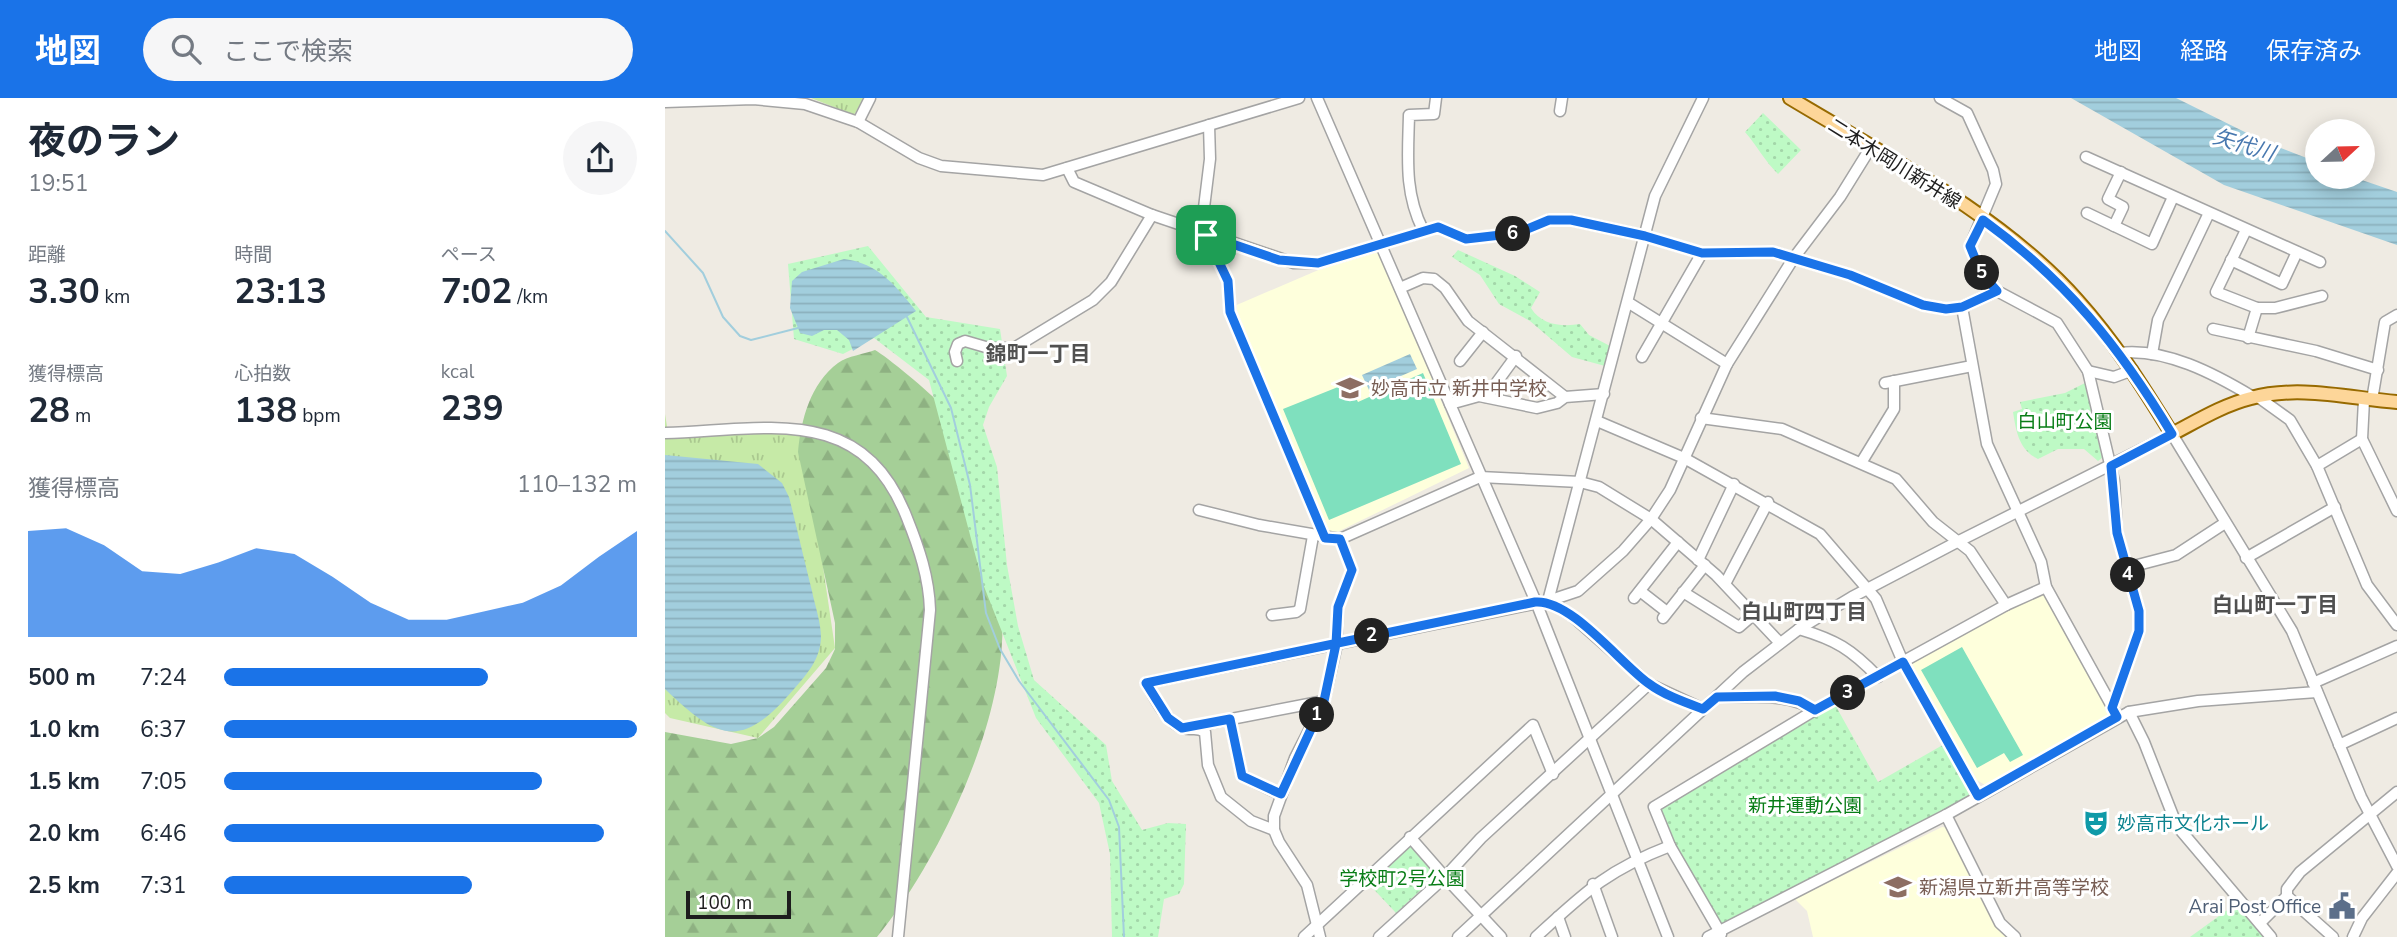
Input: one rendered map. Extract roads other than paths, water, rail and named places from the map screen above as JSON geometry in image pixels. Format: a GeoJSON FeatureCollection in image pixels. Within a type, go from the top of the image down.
{"type":"FeatureCollection","features":[{"type":"Feature","properties":{"kind":"main road","name":"二本木岡川新井線"},"geometry":{"type":"LineString","coordinates":[[1790,98],[1871,147],[2015,243],[2076,298],[2133,370],[2172,434]]}},
{"type":"Feature","properties":{"kind":"main road"},"geometry":{"type":"LineString","coordinates":[[2172,434],[2217,410],[2255,397],[2315,393],[2397,402]]}},
{"type":"Feature","properties":{"kind":"street"},"geometry":{"type":"LineString","coordinates":[[828,98],[828,111]]}},
{"type":"Feature","properties":{"kind":"street"},"geometry":{"type":"LineString","coordinates":[[858,122],[870,98]]}},
{"type":"Feature","properties":{"kind":"street"},"geometry":{"type":"LineString","coordinates":[[665,102],[767,99],[828,111],[858,122],[919,158],[941,166],[1043,175],[1299,98]]}},
{"type":"Feature","properties":{"kind":"street"},"geometry":{"type":"LineString","coordinates":[[1317,98],[1535,602],[1668,937]]}},
{"type":"Feature","properties":{"kind":"street"},"geometry":{"type":"LineString","coordinates":[[1423,230],[1412,208],[1408,186],[1409,115],[1434,114],[1436,98]]}},
{"type":"Feature","properties":{"kind":"street"},"geometry":{"type":"LineString","coordinates":[[1560,111],[1562,98]]}},
{"type":"Feature","properties":{"kind":"street"},"geometry":{"type":"LineString","coordinates":[[1549,601],[1655,197],[1703,98]]}},
{"type":"Feature","properties":{"kind":"street"},"geometry":{"type":"LineString","coordinates":[[1940,98],[1967,113],[1993,170],[1996,184],[1970,246],[1981,273],[1997,291],[2057,323],[2088,371],[2111,466],[2117,533],[2139,611],[2139,631],[2115,713]]}},
{"type":"Feature","properties":{"kind":"street"},"geometry":{"type":"LineString","coordinates":[[1209,125],[1210,159],[1203,234],[1228,281],[1230,312],[1325,538]]}},
{"type":"Feature","properties":{"kind":"street"},"geometry":{"type":"LineString","coordinates":[[1324,701],[1182,728],[1168,718],[1146,683],[1549,601],[1578,592],[1623,551],[1651,519],[1670,490],[1727,364],[1793,260],[1840,197],[1871,147]]}},
{"type":"Feature","properties":{"kind":"street"},"geometry":{"type":"LineString","coordinates":[[2086,156],[2320,262]]}},
{"type":"Feature","properties":{"kind":"street"},"geometry":{"type":"LineString","coordinates":[[1067,168],[1074,183],[1203,234],[1294,263],[1318,263],[1438,227],[1466,239],[1518,233],[1549,220],[1571,220],[1645,236],[1702,253],[1773,252],[1850,275],[1923,305],[1946,309],[1962,307],[1997,291]]}},
{"type":"Feature","properties":{"kind":"street"},"geometry":{"type":"LineString","coordinates":[[2114,226],[2123,207],[2108,200],[2121,172]]}},
{"type":"Feature","properties":{"kind":"street"},"geometry":{"type":"LineString","coordinates":[[2087,213],[2152,244],[2173,197]]}},
{"type":"Feature","properties":{"kind":"street"},"geometry":{"type":"LineString","coordinates":[[2152,354],[2158,320],[2209,213]]}},
{"type":"Feature","properties":{"kind":"street"},"geometry":{"type":"LineString","coordinates":[[957,361],[955,352],[958,344],[965,341],[989,348],[1014,348],[1093,300],[1111,282],[1152,215]]}},
{"type":"Feature","properties":{"kind":"street"},"geometry":{"type":"LineString","coordinates":[[2246,230],[2216,292],[2257,308],[2275,309],[2322,296]]}},
{"type":"Feature","properties":{"kind":"street"},"geometry":{"type":"LineString","coordinates":[[2231,260],[2282,284],[2297,252]]}},
{"type":"Feature","properties":{"kind":"street"},"geometry":{"type":"LineString","coordinates":[[1642,357],[1702,253]]}},
{"type":"Feature","properties":{"kind":"street"},"geometry":{"type":"LineString","coordinates":[[1401,288],[1423,278],[1434,279],[1445,288],[1468,321],[1565,397]]}},
{"type":"Feature","properties":{"kind":"street"},"geometry":{"type":"LineString","coordinates":[[1629,303],[1727,364]]}},
{"type":"Feature","properties":{"kind":"street"},"geometry":{"type":"LineString","coordinates":[[1962,307],[1987,444],[2041,562],[2046,587],[2115,713]]}},
{"type":"Feature","properties":{"kind":"street"},"geometry":{"type":"LineString","coordinates":[[2248,338],[2257,308]]}},
{"type":"Feature","properties":{"kind":"street"},"geometry":{"type":"LineString","coordinates":[[2397,315],[2385,322],[2378,370],[2368,400],[2362,439],[2397,511]]}},
{"type":"Feature","properties":{"kind":"street"},"geometry":{"type":"LineString","coordinates":[[2213,329],[2316,351],[2378,370]]}},
{"type":"Feature","properties":{"kind":"street"},"geometry":{"type":"LineString","coordinates":[[1460,360],[1483,332]]}},
{"type":"Feature","properties":{"kind":"street"},"geometry":{"type":"LineString","coordinates":[[2119,354],[2138,351],[2200,370],[2255,397],[2290,420],[2317,466],[2367,585],[2397,625]]}},
{"type":"Feature","properties":{"kind":"street"},"geometry":{"type":"LineString","coordinates":[[1486,397],[1516,356]]}},
{"type":"Feature","properties":{"kind":"street"},"geometry":{"type":"LineString","coordinates":[[1861,463],[1893,409],[1889,382],[1972,366]]}},
{"type":"Feature","properties":{"kind":"street"},"geometry":{"type":"LineString","coordinates":[[2088,371],[2114,377],[2133,370]]}},
{"type":"Feature","properties":{"kind":"street"},"geometry":{"type":"LineString","coordinates":[[1450,404],[1464,398],[1486,397],[1537,408],[1557,403],[1565,397],[1604,394]]}},
{"type":"Feature","properties":{"kind":"street"},"geometry":{"type":"LineString","coordinates":[[1701,418],[1782,429],[1896,479],[1933,522],[1970,551],[2006,605]]}},
{"type":"Feature","properties":{"kind":"street"},"geometry":{"type":"LineString","coordinates":[[1597,421],[1684,458],[1768,502],[1820,534],[1868,588],[1882,610],[1903,662],[1978,796]]}},
{"type":"Feature","properties":{"kind":"street"},"geometry":{"type":"LineString","coordinates":[[665,433],[786,429],[831,435],[862,452],[880,468],[896,489],[923,561],[930,610],[898,937]]}},
{"type":"Feature","properties":{"kind":"street"},"geometry":{"type":"LineString","coordinates":[[1458,937],[1743,671],[1799,629],[1868,588],[2172,434],[2292,631],[2370,815],[2397,866]]}},
{"type":"Feature","properties":{"kind":"street"},"geometry":{"type":"LineString","coordinates":[[2317,466],[2362,439]]}},
{"type":"Feature","properties":{"kind":"street"},"geometry":{"type":"LineString","coordinates":[[1199,510],[1313,536],[1340,539],[1480,477],[1580,482],[1599,488],[1651,519],[1725,584],[1780,643]]}},
{"type":"Feature","properties":{"kind":"street"},"geometry":{"type":"LineString","coordinates":[[1678,542],[1637,594],[1665,615],[1702,562],[1734,484]]}},
{"type":"Feature","properties":{"kind":"street"},"geometry":{"type":"LineString","coordinates":[[1725,584],[1768,502]]}},
{"type":"Feature","properties":{"kind":"street"},"geometry":{"type":"LineString","coordinates":[[2246,558],[2335,508]]}},
{"type":"Feature","properties":{"kind":"street"},"geometry":{"type":"LineString","coordinates":[[2126,568],[2176,555],[2225,523]]}},
{"type":"Feature","properties":{"kind":"street"},"geometry":{"type":"LineString","coordinates":[[1272,615],[1296,612],[1300,608],[1313,536]]}},
{"type":"Feature","properties":{"kind":"street"},"geometry":{"type":"LineString","coordinates":[[1321,937],[1302,873],[1287,856],[1274,830],[1281,794],[1324,701],[1336,644],[1338,607],[1352,570],[1340,539]]}},
{"type":"Feature","properties":{"kind":"street"},"geometry":{"type":"LineString","coordinates":[[1721,934],[1670,846],[1654,807],[1815,710],[2006,605],[2046,587]]}},
{"type":"Feature","properties":{"kind":"street"},"geometry":{"type":"LineString","coordinates":[[1683,592],[1739,626],[1753,615]]}},
{"type":"Feature","properties":{"kind":"street"},"geometry":{"type":"LineString","coordinates":[[1549,601],[1572,616],[1649,684],[1703,709]]}},
{"type":"Feature","properties":{"kind":"street"},"geometry":{"type":"LineString","coordinates":[[1799,629],[1833,639],[1855,653],[1878,677]]}},
{"type":"Feature","properties":{"kind":"street"},"geometry":{"type":"LineString","coordinates":[[1708,937],[1721,934],[1945,815],[2115,713],[2315,688],[2397,646]]}},
{"type":"Feature","properties":{"kind":"street"},"geometry":{"type":"LineString","coordinates":[[1379,937],[1649,684]]}},
{"type":"Feature","properties":{"kind":"street"},"geometry":{"type":"LineString","coordinates":[[1717,697],[1775,696],[1799,701],[1815,710]]}},
{"type":"Feature","properties":{"kind":"street"},"geometry":{"type":"LineString","coordinates":[[2129,712],[2144,742],[2177,826],[2271,937]]}},
{"type":"Feature","properties":{"kind":"street"},"geometry":{"type":"LineString","coordinates":[[2339,745],[2397,718]]}},
{"type":"Feature","properties":{"kind":"street"},"geometry":{"type":"LineString","coordinates":[[1230,719],[1242,776],[1281,794]]}},
{"type":"Feature","properties":{"kind":"street"},"geometry":{"type":"LineString","coordinates":[[1304,937],[1533,725],[1553,774]]}},
{"type":"Feature","properties":{"kind":"street"},"geometry":{"type":"LineString","coordinates":[[1195,726],[1207,736],[1208,765],[1221,797],[1251,821],[1274,830]]}},
{"type":"Feature","properties":{"kind":"street"},"geometry":{"type":"LineString","coordinates":[[2260,923],[2287,896],[2287,889],[2300,872],[2397,792]]}},
{"type":"Feature","properties":{"kind":"street"},"geometry":{"type":"LineString","coordinates":[[1945,815],[2000,923],[2015,937]]}},
{"type":"Feature","properties":{"kind":"street"},"geometry":{"type":"LineString","coordinates":[[1410,837],[1501,937]]}},
{"type":"Feature","properties":{"kind":"street"},"geometry":{"type":"LineString","coordinates":[[1536,937],[1593,884],[1637,858],[1670,846]]}},
{"type":"Feature","properties":{"kind":"street"},"geometry":{"type":"LineString","coordinates":[[2353,937],[2362,918],[2397,873]]}},
{"type":"Feature","properties":{"kind":"street"},"geometry":{"type":"LineString","coordinates":[[1593,884],[1612,937]]}},
{"type":"Feature","properties":{"kind":"street"},"geometry":{"type":"LineString","coordinates":[[2287,896],[2333,937]]}},
{"type":"Feature","properties":{"kind":"street"},"geometry":{"type":"LineString","coordinates":[[1558,917],[1565,937]]}},
{"type":"Feature","properties":{"kind":"water","name":"矢代川"},"geometry":{"type":"Polygon","coordinates":[[[2071,98],[2176,98],[2265,142],[2305,157],[2305,189],[2375,189],[2375,184],[2397,192],[2397,245],[2224,185],[2071,98]]]}},
{"type":"Feature","properties":{"kind":"water"},"geometry":{"type":"Polygon","coordinates":[[[844,259],[867,265],[885,277],[916,311],[853,351],[849,340],[837,330],[824,330],[812,336],[800,333],[790,308],[792,281],[802,272],[844,259]]]}},
{"type":"Feature","properties":{"kind":"water"},"geometry":{"type":"Polygon","coordinates":[[[1410,354],[1417,369],[1369,390],[1362,375],[1410,354]]]}},
{"type":"Feature","properties":{"kind":"water"},"geometry":{"type":"Polygon","coordinates":[[[665,455],[758,464],[782,483],[789,497],[819,620],[820,646],[812,665],[794,689],[776,709],[745,730],[716,728],[701,720],[665,689],[665,455]]]}},
{"type":"Feature","properties":{"kind":"waterway"},"geometry":{"type":"LineString","coordinates":[[665,231],[703,273],[723,317],[740,336],[751,340],[798,328]]}},
{"type":"Feature","properties":{"kind":"waterway"},"geometry":{"type":"LineString","coordinates":[[907,317],[951,408],[970,485],[986,613],[1000,649],[1019,681],[1109,800],[1119,827],[1124,937]]}},
{"type":"Feature","properties":{"kind":"place","name":"妙高市立 新井中学校"},"geometry":{"type":"Point","coordinates":[1350,388]}},
{"type":"Feature","properties":{"kind":"place","name":"妙高市文化ホール"},"geometry":{"type":"Point","coordinates":[2096,823]}},
{"type":"Feature","properties":{"kind":"place","name":"新潟県立新井高等学校"},"geometry":{"type":"Point","coordinates":[1898,887]}},
{"type":"Feature","properties":{"kind":"place","name":"Arai Post Office"},"geometry":{"type":"Point","coordinates":[2342,906]}},
{"type":"Feature","properties":{"kind":"district","name":"錦町一丁目"},"geometry":{"type":"Point","coordinates":[1038,354]}},
{"type":"Feature","properties":{"kind":"district","name":"白山町一丁目"},"geometry":{"type":"Point","coordinates":[2275,605]}},
{"type":"Feature","properties":{"kind":"district","name":"白山町四丁目"},"geometry":{"type":"Point","coordinates":[1804,612]}},
{"type":"Feature","properties":{"kind":"park label","name":"白山町公園"},"geometry":{"type":"Point","coordinates":[2065,421]}},
{"type":"Feature","properties":{"kind":"park label","name":"新井運動公園"},"geometry":{"type":"Point","coordinates":[1805,805]}},
{"type":"Feature","properties":{"kind":"park label","name":"学校町2号公園"},"geometry":{"type":"Point","coordinates":[1402,878]}}]}
